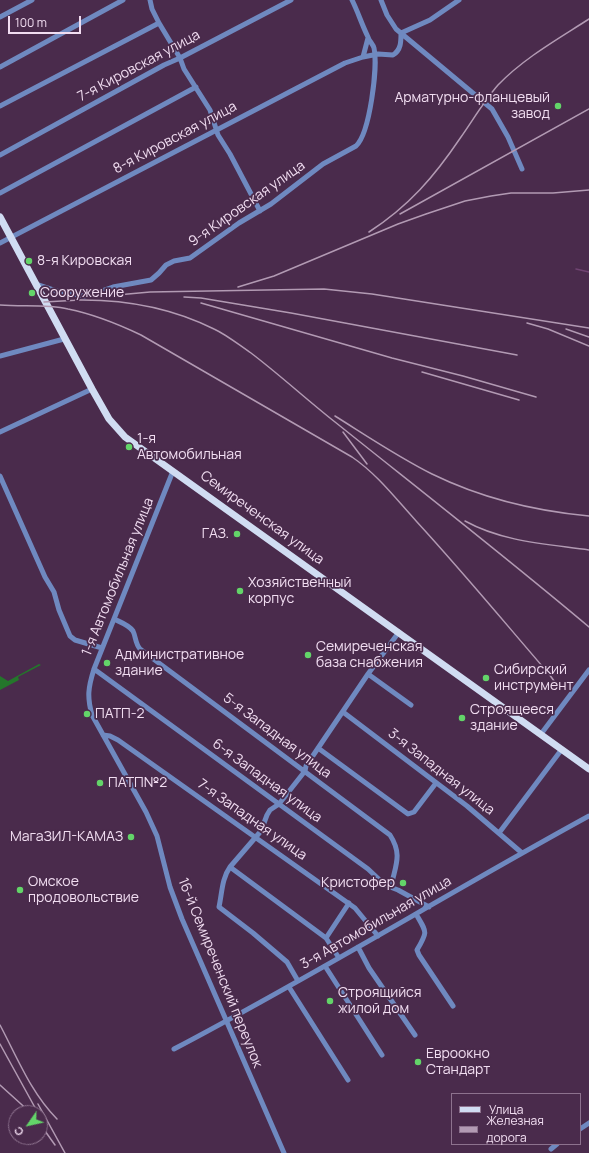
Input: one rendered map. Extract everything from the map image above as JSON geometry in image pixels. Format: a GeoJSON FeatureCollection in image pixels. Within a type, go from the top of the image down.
{"type":"FeatureCollection","features":[{"type":"Feature","properties":{"kind":"main road","name":"Семиреченская улица"},"geometry":{"type":"LineString","coordinates":[[0,218],[92,389],[109,419],[120,432],[589,769]]}},
{"type":"Feature","properties":{"kind":"street"},"geometry":{"type":"LineString","coordinates":[[0,17],[32,0]]}},
{"type":"Feature","properties":{"kind":"street"},"geometry":{"type":"LineString","coordinates":[[0,67],[123,0]]}},
{"type":"Feature","properties":{"kind":"street"},"geometry":{"type":"LineString","coordinates":[[150,0],[152,9],[159,23],[180,58],[184,69],[210,110],[215,130],[230,154],[260,211]]}},
{"type":"Feature","properties":{"kind":"street","name":"7-я Кировская улица"},"geometry":{"type":"LineString","coordinates":[[0,155],[164,65],[291,0]]}},
{"type":"Feature","properties":{"kind":"street"},"geometry":{"type":"LineString","coordinates":[[352,0],[368,38],[373,46],[374,55]]}},
{"type":"Feature","properties":{"kind":"street"},"geometry":{"type":"LineString","coordinates":[[381,0],[391,22],[401,33],[492,109],[508,137],[522,169]]}},
{"type":"Feature","properties":{"kind":"street"},"geometry":{"type":"LineString","coordinates":[[401,33],[430,20],[459,0]]}},
{"type":"Feature","properties":{"kind":"street"},"geometry":{"type":"LineString","coordinates":[[0,106],[159,23]]}},
{"type":"Feature","properties":{"kind":"street","name":"8-я Кировская улица"},"geometry":{"type":"LineString","coordinates":[[0,244],[215,130],[346,63],[363,57],[374,55],[389,56],[396,53],[400,46],[401,33]]}},
{"type":"Feature","properties":{"kind":"street"},"geometry":{"type":"LineString","coordinates":[[363,57],[368,38]]}},
{"type":"Feature","properties":{"kind":"street","name":"9-я Кировская улица"},"geometry":{"type":"LineString","coordinates":[[36,284],[60,292],[84,296],[113,287],[151,280],[166,265],[174,261],[190,258],[239,223],[279,199],[323,164],[356,146],[359,142],[363,134],[372,95],[374,55]]}},
{"type":"Feature","properties":{"kind":"street"},"geometry":{"type":"LineString","coordinates":[[0,194],[196,87]]}},
{"type":"Feature","properties":{"kind":"street"},"geometry":{"type":"LineString","coordinates":[[0,356],[64,339]]}},
{"type":"Feature","properties":{"kind":"street"},"geometry":{"type":"LineString","coordinates":[[0,432],[92,389]]}},
{"type":"Feature","properties":{"kind":"street","name":"1-я Автомобильная улица"},"geometry":{"type":"LineString","coordinates":[[88,694],[94,669],[102,648],[173,471]]}},
{"type":"Feature","properties":{"kind":"street"},"geometry":{"type":"LineString","coordinates":[[0,476],[54,592],[59,610],[70,636],[75,640],[102,648]]}},
{"type":"Feature","properties":{"kind":"street","name":"5-я Западная улица"},"geometry":{"type":"LineString","coordinates":[[114,618],[133,631],[136,644],[140,649],[390,835],[396,844],[398,854],[391,887]]}},
{"type":"Feature","properties":{"kind":"street"},"geometry":{"type":"LineString","coordinates":[[298,981],[287,962],[253,932],[219,907],[223,881],[226,872],[261,831],[270,810],[279,804],[305,772],[306,766],[318,748],[368,674],[399,632]]}},
{"type":"Feature","properties":{"kind":"street","name":"6-я Западная улица"},"geometry":{"type":"LineString","coordinates":[[94,669],[368,869],[385,885],[429,906]]}},
{"type":"Feature","properties":{"kind":"street"},"geometry":{"type":"LineString","coordinates":[[540,734],[589,670]]}},
{"type":"Feature","properties":{"kind":"street"},"geometry":{"type":"LineString","coordinates":[[368,674],[411,705]]}},
{"type":"Feature","properties":{"kind":"street","name":"16-й Семиреченский переулок"},"geometry":{"type":"LineString","coordinates":[[88,694],[88,703],[92,715],[146,812],[154,830],[161,850],[170,886],[178,907],[226,1022],[284,1153]]}},
{"type":"Feature","properties":{"kind":"street","name":"3-я Западная улица"},"geometry":{"type":"LineString","coordinates":[[343,712],[467,806],[522,852]]}},
{"type":"Feature","properties":{"kind":"street","name":"7-я Западная улица"},"geometry":{"type":"LineString","coordinates":[[103,735],[110,736],[118,740],[349,903],[355,908],[378,936]]}},
{"type":"Feature","properties":{"kind":"street"},"geometry":{"type":"LineString","coordinates":[[318,748],[408,814],[414,812],[436,783]]}},
{"type":"Feature","properties":{"kind":"street"},"geometry":{"type":"LineString","coordinates":[[499,833],[562,749]]}},
{"type":"Feature","properties":{"kind":"street","name":"3-я Автомобильная улица"},"geometry":{"type":"LineString","coordinates":[[174,1049],[289,987],[522,852],[589,816]]}},
{"type":"Feature","properties":{"kind":"street"},"geometry":{"type":"LineString","coordinates":[[230,867],[326,938],[339,958]]}},
{"type":"Feature","properties":{"kind":"street"},"geometry":{"type":"LineString","coordinates":[[326,938],[349,903]]}},
{"type":"Feature","properties":{"kind":"street"},"geometry":{"type":"LineString","coordinates":[[416,914],[426,931],[425,937],[418,950],[419,955],[452,1006]]}},
{"type":"Feature","properties":{"kind":"street"},"geometry":{"type":"LineString","coordinates":[[358,947],[369,968],[415,1035]]}},
{"type":"Feature","properties":{"kind":"street"},"geometry":{"type":"LineString","coordinates":[[325,966],[382,1056]]}},
{"type":"Feature","properties":{"kind":"street"},"geometry":{"type":"LineString","coordinates":[[289,987],[348,1080]]}},
{"type":"Feature","properties":{"kind":"street"},"geometry":{"type":"LineString","coordinates":[[551,1149],[557,1145]]}},
{"type":"Feature","properties":{"kind":"green space"},"geometry":{"type":"Polygon","coordinates":[[[39,664],[41,665],[18,677],[19,680],[0,690],[0,676],[8,681],[39,664]]]}},
{"type":"Feature","properties":{"kind":"waterway"},"geometry":{"type":"LineString","coordinates":[[576,269],[589,272]]}},
{"type":"Feature","properties":{"kind":"railway"},"geometry":{"type":"LineString","coordinates":[[369,232],[409,201],[431,178],[451,152],[483,104],[508,75],[553,42],[589,19]]}},
{"type":"Feature","properties":{"kind":"railway"},"geometry":{"type":"LineString","coordinates":[[400,214],[589,109]]}},
{"type":"Feature","properties":{"kind":"railway"},"geometry":{"type":"LineString","coordinates":[[238,287],[274,276],[398,224],[465,201],[511,193],[553,193],[589,190]]}},
{"type":"Feature","properties":{"kind":"railway"},"geometry":{"type":"LineString","coordinates":[[106,296],[150,292],[324,289],[372,294],[589,328]]}},
{"type":"Feature","properties":{"kind":"railway"},"geometry":{"type":"LineString","coordinates":[[184,297],[201,298],[291,313],[517,355]]}},
{"type":"Feature","properties":{"kind":"railway"},"geometry":{"type":"LineString","coordinates":[[75,300],[111,301],[146,306],[180,315],[219,331],[262,361],[325,414],[495,549],[589,627]]}},
{"type":"Feature","properties":{"kind":"railway"},"geometry":{"type":"LineString","coordinates":[[44,302],[80,300]]}},
{"type":"Feature","properties":{"kind":"railway"},"geometry":{"type":"LineString","coordinates":[[201,303],[392,358],[536,397]]}},
{"type":"Feature","properties":{"kind":"railway"},"geometry":{"type":"LineString","coordinates":[[0,305],[60,307],[87,314],[123,327],[141,335],[352,457],[370,471],[394,496],[467,578],[557,685]]}},
{"type":"Feature","properties":{"kind":"railway"},"geometry":{"type":"LineString","coordinates":[[527,323],[548,329],[589,346]]}},
{"type":"Feature","properties":{"kind":"railway"},"geometry":{"type":"LineString","coordinates":[[566,329],[589,337]]}},
{"type":"Feature","properties":{"kind":"railway"},"geometry":{"type":"LineString","coordinates":[[422,372],[519,400]]}},
{"type":"Feature","properties":{"kind":"railway"},"geometry":{"type":"LineString","coordinates":[[335,416],[419,467],[470,490],[489,497],[529,507],[589,516]]}},
{"type":"Feature","properties":{"kind":"railway"},"geometry":{"type":"LineString","coordinates":[[343,432],[367,464]]}},
{"type":"Feature","properties":{"kind":"railway"},"geometry":{"type":"LineString","coordinates":[[465,521],[494,534],[510,538],[541,544],[589,550]]}},
{"type":"Feature","properties":{"kind":"railway"},"geometry":{"type":"LineString","coordinates":[[0,1025],[32,1086],[57,1119]]}},
{"type":"Feature","properties":{"kind":"railway"},"geometry":{"type":"LineString","coordinates":[[0,1044],[34,1105]]}},
{"type":"Feature","properties":{"kind":"railway"},"geometry":{"type":"LineString","coordinates":[[0,1085],[22,1105]]}},
{"type":"Feature","properties":{"kind":"railway"},"geometry":{"type":"LineString","coordinates":[[38,1104],[65,1153]]}},
{"type":"Feature","properties":{"kind":"railway"},"geometry":{"type":"LineString","coordinates":[[48,1135],[55,1145]]}},
{"type":"Feature","properties":{"kind":"place","name":"Арматурно-фланцевый завод"},"geometry":{"type":"Point","coordinates":[558,106]}},
{"type":"Feature","properties":{"kind":"place","name":"8-я Кировская"},"geometry":{"type":"Point","coordinates":[29,261]}},
{"type":"Feature","properties":{"kind":"place","name":"Сооружение"},"geometry":{"type":"Point","coordinates":[32,293]}},
{"type":"Feature","properties":{"kind":"place","name":"1-я Автомобильная"},"geometry":{"type":"Point","coordinates":[129,447]}},
{"type":"Feature","properties":{"kind":"place","name":"ГАЗ."},"geometry":{"type":"Point","coordinates":[237,534]}},
{"type":"Feature","properties":{"kind":"place","name":"Хозяйственный корпус"},"geometry":{"type":"Point","coordinates":[240,591]}},
{"type":"Feature","properties":{"kind":"place","name":"Семиреченская база снабжения"},"geometry":{"type":"Point","coordinates":[308,655]}},
{"type":"Feature","properties":{"kind":"place","name":"Административное здание"},"geometry":{"type":"Point","coordinates":[107,663]}},
{"type":"Feature","properties":{"kind":"place","name":"Сибирский инструмент"},"geometry":{"type":"Point","coordinates":[486,678]}},
{"type":"Feature","properties":{"kind":"place","name":"ПАТП-2"},"geometry":{"type":"Point","coordinates":[87,714]}},
{"type":"Feature","properties":{"kind":"place","name":"Строящееся здание"},"geometry":{"type":"Point","coordinates":[462,718]}},
{"type":"Feature","properties":{"kind":"place","name":"ПАТП№2"},"geometry":{"type":"Point","coordinates":[100,783]}},
{"type":"Feature","properties":{"kind":"place","name":"МагаЗИЛ-КАМАЗ"},"geometry":{"type":"Point","coordinates":[131,837]}},
{"type":"Feature","properties":{"kind":"place","name":"Кристофер"},"geometry":{"type":"Point","coordinates":[403,883]}},
{"type":"Feature","properties":{"kind":"place","name":"Омское продовольствие"},"geometry":{"type":"Point","coordinates":[20,890]}},
{"type":"Feature","properties":{"kind":"place","name":"Строящийся жилой дом"},"geometry":{"type":"Point","coordinates":[330,1001]}},
{"type":"Feature","properties":{"kind":"place","name":"Евроокно Стандарт"},"geometry":{"type":"Point","coordinates":[418,1062]}}]}
